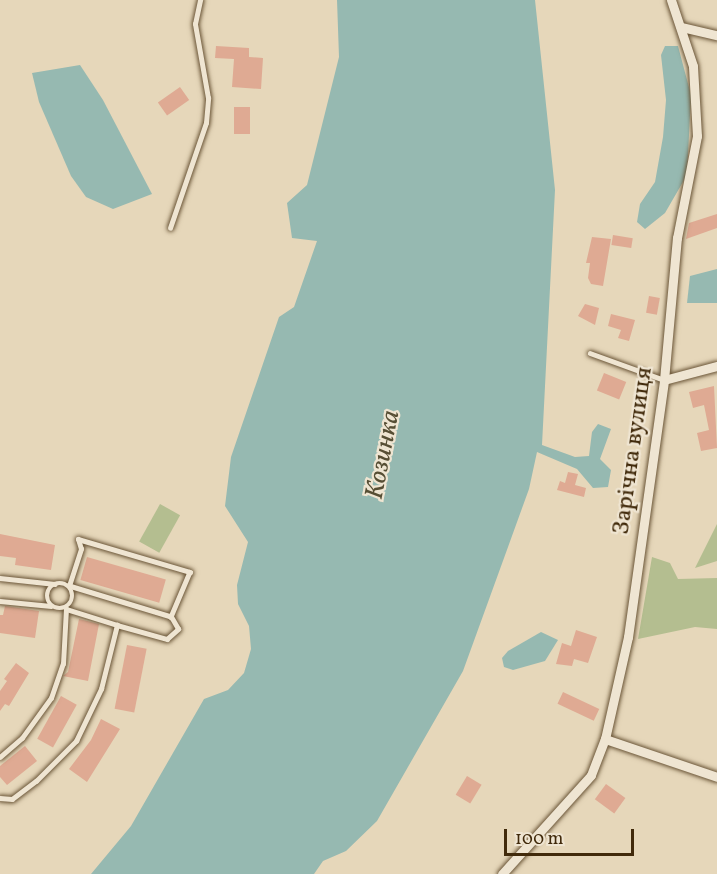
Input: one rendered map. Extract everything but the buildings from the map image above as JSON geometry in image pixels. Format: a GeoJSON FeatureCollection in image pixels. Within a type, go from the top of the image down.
{"type":"FeatureCollection","features":[{"type":"Feature","properties":{"kind":"street","name":"Зарічна вулиця"},"geometry":{"type":"LineString","coordinates":[[502,874],[591,775],[605,739],[628,637],[664,380],[677,238],[698,136],[698,96],[672,0]]}},
{"type":"Feature","properties":{"kind":"street"},"geometry":{"type":"LineString","coordinates":[[681,27],[717,35]]}},
{"type":"Feature","properties":{"kind":"street"},"geometry":{"type":"LineString","coordinates":[[664,380],[717,366]]}},
{"type":"Feature","properties":{"kind":"street"},"geometry":{"type":"LineString","coordinates":[[605,739],[717,777]]}},
{"type":"Feature","properties":{"kind":"lane"},"geometry":{"type":"LineString","coordinates":[[170,228],[207,123],[208,98],[195,24],[200,0]]}},
{"type":"Feature","properties":{"kind":"lane"},"geometry":{"type":"LineString","coordinates":[[590,353],[664,380]]}},
{"type":"Feature","properties":{"kind":"lane"},"geometry":{"type":"LineString","coordinates":[[0,757],[21,738],[51,698],[63,664],[66,609],[73,598],[69,586],[81,549],[78,539],[190,572],[171,618]]}},
{"type":"Feature","properties":{"kind":"lane"},"geometry":{"type":"LineString","coordinates":[[0,578],[69,586],[171,618],[178,629],[167,639],[66,609],[0,601]]}},
{"type":"Feature","properties":{"kind":"lane"},"geometry":{"type":"LineString","coordinates":[[52,606],[47,594],[55,584]]}},
{"type":"Feature","properties":{"kind":"lane"},"geometry":{"type":"LineString","coordinates":[[0,798],[12,799],[36,781],[57,764],[75,741],[101,689],[117,625]]}},
{"type":"Feature","properties":{"kind":"green space"},"geometry":{"type":"Polygon","coordinates":[[[160,504],[180,515],[159,553],[139,542],[160,504]]]}},
{"type":"Feature","properties":{"kind":"green space"},"geometry":{"type":"Polygon","coordinates":[[[717,524],[717,561],[695,568],[717,524]]]}},
{"type":"Feature","properties":{"kind":"green space"},"geometry":{"type":"Polygon","coordinates":[[[652,557],[670,563],[678,579],[717,578],[717,629],[695,627],[638,639],[652,557]]]}},
{"type":"Feature","properties":{"kind":"water","name":"Козинка"},"geometry":{"type":"Polygon","coordinates":[[[337,0],[535,0],[555,190],[542,445],[575,457],[589,456],[592,432],[598,424],[611,429],[600,459],[611,470],[608,487],[593,488],[577,469],[537,452],[529,489],[463,671],[377,821],[346,851],[323,861],[314,874],[91,874],[131,826],[204,699],[228,690],[244,673],[251,649],[249,626],[238,604],[237,585],[248,542],[225,506],[231,457],[279,317],[294,307],[317,241],[292,238],[287,203],[307,185],[339,57],[337,0]]]}},
{"type":"Feature","properties":{"kind":"water"},"geometry":{"type":"Polygon","coordinates":[[[665,46],[678,46],[691,95],[687,175],[665,213],[645,229],[637,222],[640,204],[655,182],[663,137],[666,100],[661,55],[665,46]]]}},
{"type":"Feature","properties":{"kind":"water"},"geometry":{"type":"Polygon","coordinates":[[[80,65],[103,100],[152,194],[113,209],[86,197],[71,176],[39,102],[32,73],[80,65]]]}},
{"type":"Feature","properties":{"kind":"water"},"geometry":{"type":"Polygon","coordinates":[[[717,269],[717,303],[687,303],[690,276],[717,269]]]}},
{"type":"Feature","properties":{"kind":"water"},"geometry":{"type":"Polygon","coordinates":[[[541,632],[558,640],[545,661],[513,670],[504,667],[502,658],[508,651],[541,632]]]}}]}
